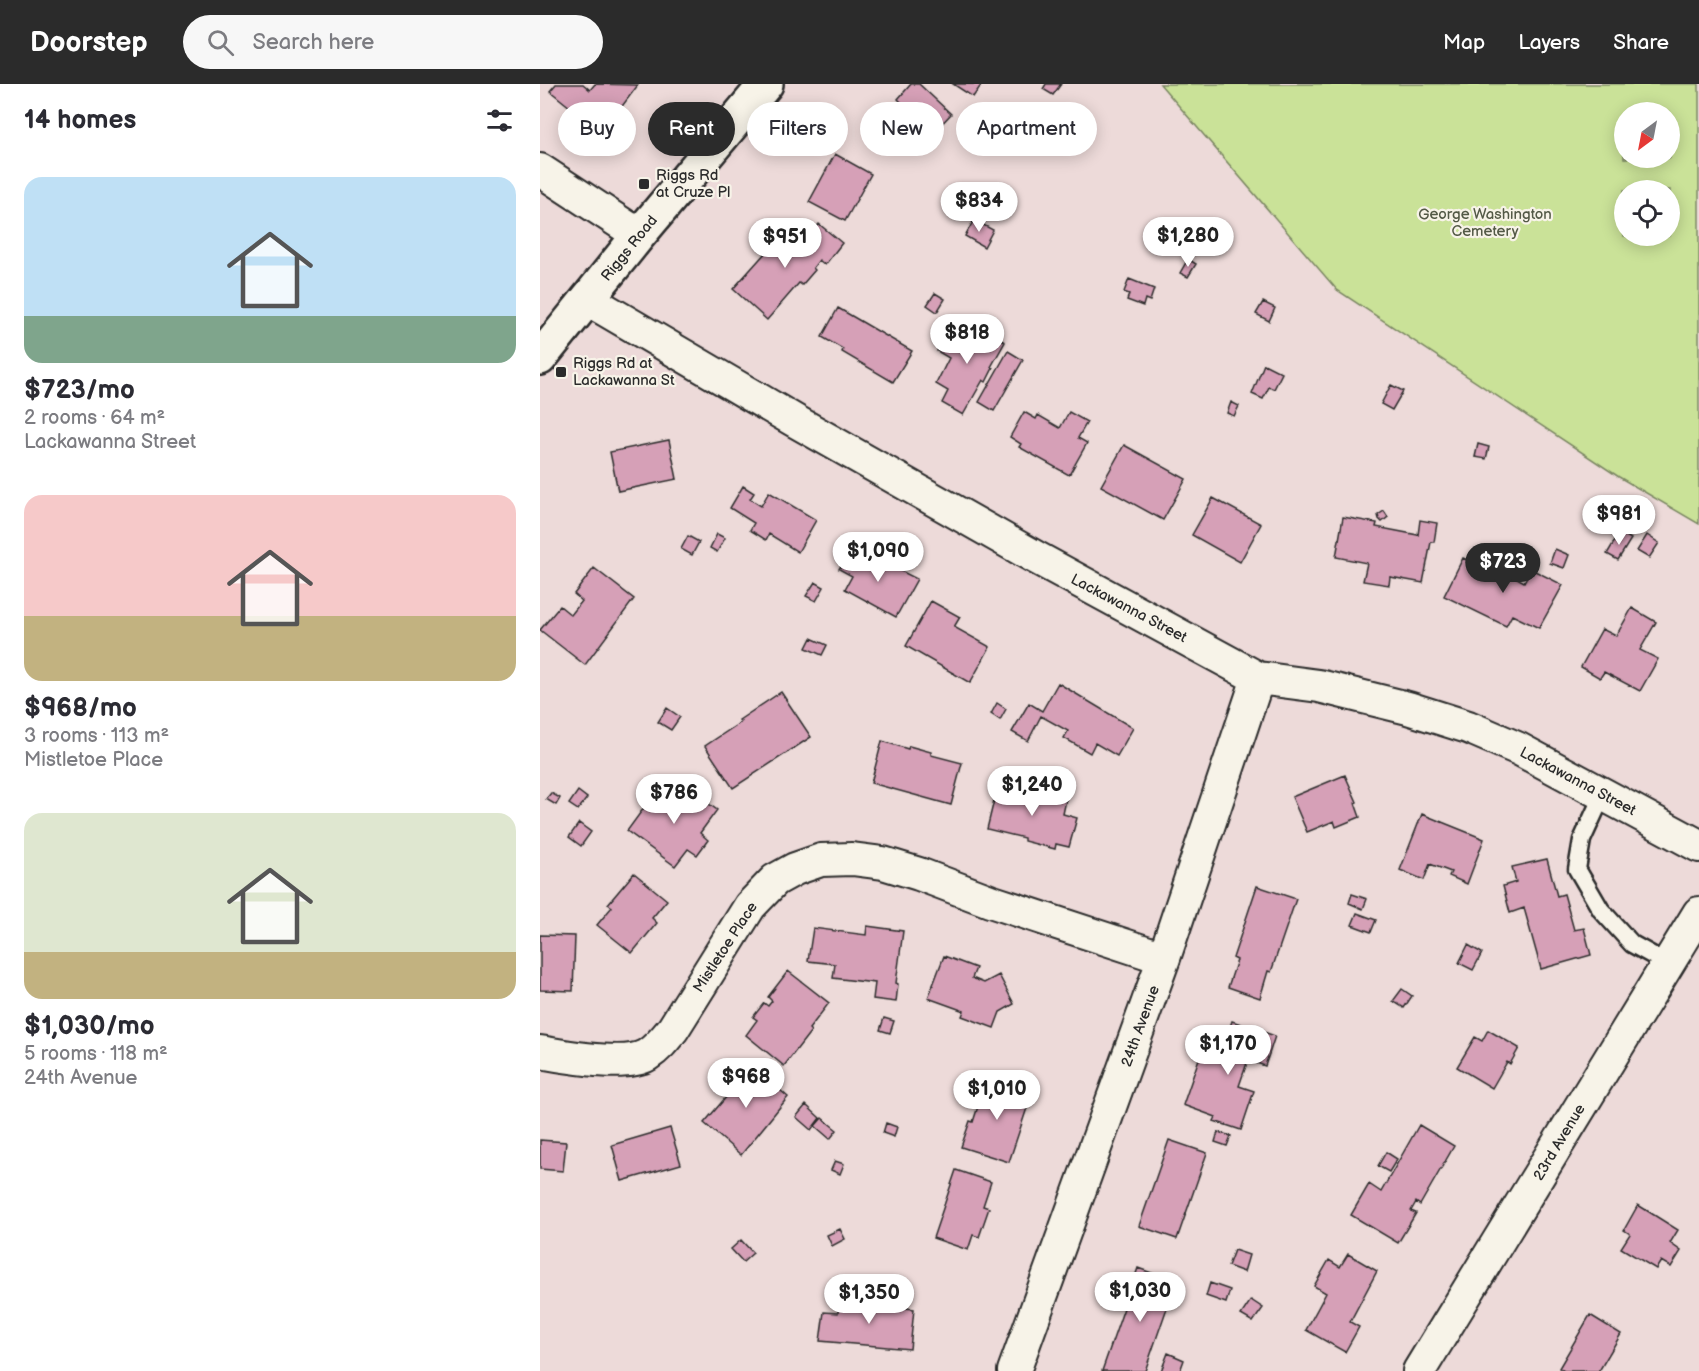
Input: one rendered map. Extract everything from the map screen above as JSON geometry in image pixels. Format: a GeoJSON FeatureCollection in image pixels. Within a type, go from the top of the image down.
{"type":"FeatureCollection","features":[{"type":"Feature","properties":{"kind":"main road","name":"Riggs Road"},"geometry":{"type":"LineString","coordinates":[[540,358],[639,235],[766,84]]}},
{"type":"Feature","properties":{"kind":"street"},"geometry":{"type":"LineString","coordinates":[[540,170],[639,235]]}},
{"type":"Feature","properties":{"kind":"street","name":"Lackawanna Street"},"geometry":{"type":"LineString","coordinates":[[587,299],[1024,551],[1258,678],[1319,686],[1408,708],[1468,727],[1520,749],[1699,846]]}},
{"type":"Feature","properties":{"kind":"street","name":"24th Avenue"},"geometry":{"type":"LineString","coordinates":[[1014,1371],[1164,958],[1258,678]]}},
{"type":"Feature","properties":{"kind":"street","name":"Mistletoe Place"},"geometry":{"type":"LineString","coordinates":[[540,1052],[578,1058],[623,1061],[645,1056],[661,1044],[673,1029],[750,906],[775,880],[795,869],[821,860],[852,859],[883,863],[1000,905],[1164,958]]}},
{"type":"Feature","properties":{"kind":"street","name":"23rd Avenue"},"geometry":{"type":"LineString","coordinates":[[1419,1371],[1699,913]]}},
{"type":"Feature","properties":{"kind":"lane"},"geometry":{"type":"LineString","coordinates":[[1603,794],[1582,840],[1577,869],[1601,910],[1632,944],[1668,964]]}},
{"type":"Feature","properties":{"kind":"green space","name":"George Washington Cemetery"},"geometry":{"type":"Polygon","coordinates":[[[1160,84],[1699,84],[1699,524],[1619,477],[1337,290],[1160,84]]]}},
{"type":"Feature","properties":{"kind":"building"},"geometry":{"type":"Polygon","coordinates":[[[556,84],[583,84],[590,90],[595,84],[638,85],[625,102],[564,102],[550,91],[556,84]]]}},
{"type":"Feature","properties":{"kind":"building"},"geometry":{"type":"Polygon","coordinates":[[[911,84],[919,84],[938,102],[901,102],[898,99],[911,84]]]}},
{"type":"Feature","properties":{"kind":"building"},"geometry":{"type":"Polygon","coordinates":[[[953,84],[982,84],[973,97],[953,84]]]}},
{"type":"Feature","properties":{"kind":"building"},"geometry":{"type":"Polygon","coordinates":[[[1046,84],[1061,84],[1053,95],[1043,89],[1046,84]]]}},
{"type":"Feature","properties":{"kind":"building"},"geometry":{"type":"Polygon","coordinates":[[[944,107],[951,114],[944,121],[944,107]]]}},
{"type":"Feature","properties":{"kind":"building"},"geometry":{"type":"Polygon","coordinates":[[[834,156],[839,156],[871,174],[845,221],[809,202],[834,156]]]}},
{"type":"Feature","properties":{"kind":"building"},"geometry":{"type":"Polygon","coordinates":[[[974,220],[993,230],[984,247],[965,236],[974,220]]]}},
{"type":"Feature","properties":{"kind":"building"},"geometry":{"type":"Polygon","coordinates":[[[819,224],[842,243],[825,265],[819,260],[813,268],[815,270],[802,285],[799,283],[767,320],[733,289],[767,251],[765,249],[772,240],[775,242],[787,229],[804,243],[819,224]]]}},
{"type":"Feature","properties":{"kind":"building"},"geometry":{"type":"Polygon","coordinates":[[[1188,259],[1196,264],[1188,277],[1180,273],[1188,259]]]}},
{"type":"Feature","properties":{"kind":"building"},"geometry":{"type":"Polygon","coordinates":[[[1129,279],[1154,289],[1150,301],[1145,299],[1143,306],[1127,300],[1129,294],[1124,292],[1129,279]]]}},
{"type":"Feature","properties":{"kind":"building"},"geometry":{"type":"Polygon","coordinates":[[[935,293],[945,299],[937,312],[927,305],[935,293]]]}},
{"type":"Feature","properties":{"kind":"building"},"geometry":{"type":"Polygon","coordinates":[[[1263,302],[1275,308],[1269,321],[1256,314],[1263,302]]]}},
{"type":"Feature","properties":{"kind":"building"},"geometry":{"type":"Polygon","coordinates":[[[838,308],[912,351],[893,382],[842,352],[843,349],[822,337],[838,308]]]}},
{"type":"Feature","properties":{"kind":"building"},"geometry":{"type":"Polygon","coordinates":[[[970,323],[1005,342],[991,367],[993,368],[986,382],[983,380],[963,415],[942,403],[948,391],[936,384],[949,358],[937,351],[947,333],[960,340],[970,323]]]}},
{"type":"Feature","properties":{"kind":"building"},"geometry":{"type":"Polygon","coordinates":[[[1008,351],[1023,360],[994,411],[979,402],[1008,351]]]}},
{"type":"Feature","properties":{"kind":"building"},"geometry":{"type":"Polygon","coordinates":[[[1264,364],[1282,373],[1274,389],[1269,387],[1263,399],[1252,394],[1264,364]]]}},
{"type":"Feature","properties":{"kind":"building"},"geometry":{"type":"Polygon","coordinates":[[[1391,385],[1403,391],[1392,410],[1381,404],[1391,385]]]}},
{"type":"Feature","properties":{"kind":"building"},"geometry":{"type":"Polygon","coordinates":[[[1231,402],[1239,406],[1234,416],[1227,413],[1231,402]]]}},
{"type":"Feature","properties":{"kind":"building"},"geometry":{"type":"Polygon","coordinates":[[[1024,412],[1036,419],[1038,415],[1060,428],[1069,412],[1087,422],[1078,438],[1087,443],[1069,475],[1019,447],[1021,444],[1010,437],[1024,412]]]}},
{"type":"Feature","properties":{"kind":"building"},"geometry":{"type":"Polygon","coordinates":[[[669,440],[677,479],[618,491],[610,452],[669,440]]]}},
{"type":"Feature","properties":{"kind":"building"},"geometry":{"type":"Polygon","coordinates":[[[1478,444],[1489,447],[1486,459],[1475,457],[1478,444]]]}},
{"type":"Feature","properties":{"kind":"building"},"geometry":{"type":"Polygon","coordinates":[[[1124,445],[1186,479],[1163,520],[1101,486],[1124,445]]]}},
{"type":"Feature","properties":{"kind":"building"},"geometry":{"type":"Polygon","coordinates":[[[743,486],[754,493],[750,499],[761,506],[769,492],[816,520],[798,552],[769,534],[766,540],[750,530],[754,523],[730,508],[743,486]]]}},
{"type":"Feature","properties":{"kind":"building"},"geometry":{"type":"Polygon","coordinates":[[[1213,498],[1261,524],[1240,562],[1192,535],[1213,498]]]}},
{"type":"Feature","properties":{"kind":"building"},"geometry":{"type":"Polygon","coordinates":[[[1384,511],[1388,517],[1382,522],[1378,515],[1384,511]]]}},
{"type":"Feature","properties":{"kind":"building"},"geometry":{"type":"Polygon","coordinates":[[[1343,517],[1377,523],[1376,527],[1418,535],[1420,520],[1437,523],[1423,583],[1390,577],[1389,585],[1363,581],[1367,563],[1336,557],[1343,517]]]}},
{"type":"Feature","properties":{"kind":"building"},"geometry":{"type":"Polygon","coordinates":[[[1620,532],[1631,539],[1618,560],[1607,554],[1620,532]]]}},
{"type":"Feature","properties":{"kind":"building"},"geometry":{"type":"Polygon","coordinates":[[[717,534],[725,538],[717,552],[710,548],[717,534]]]}},
{"type":"Feature","properties":{"kind":"building"},"geometry":{"type":"Polygon","coordinates":[[[1647,535],[1659,543],[1649,558],[1637,551],[1647,535]]]}},
{"type":"Feature","properties":{"kind":"building"},"geometry":{"type":"Polygon","coordinates":[[[688,536],[699,542],[692,555],[681,549],[688,536]]]}},
{"type":"Feature","properties":{"kind":"building"},"geometry":{"type":"Polygon","coordinates":[[[1504,545],[1518,553],[1512,566],[1497,558],[1504,545]]]}},
{"type":"Feature","properties":{"kind":"building"},"geometry":{"type":"Polygon","coordinates":[[[1555,549],[1569,555],[1564,568],[1550,563],[1555,549]]]}},
{"type":"Feature","properties":{"kind":"building"},"geometry":{"type":"Polygon","coordinates":[[[849,553],[861,559],[865,553],[917,579],[896,617],[845,589],[852,576],[839,569],[849,553]]]}},
{"type":"Feature","properties":{"kind":"building"},"geometry":{"type":"Polygon","coordinates":[[[1463,558],[1497,575],[1500,568],[1524,582],[1531,569],[1563,585],[1539,628],[1512,615],[1506,626],[1444,596],[1463,558]]]}},
{"type":"Feature","properties":{"kind":"building"},"geometry":{"type":"Polygon","coordinates":[[[594,568],[634,599],[585,665],[540,630],[560,606],[571,615],[582,601],[574,594],[594,568]]]}},
{"type":"Feature","properties":{"kind":"building"},"geometry":{"type":"Polygon","coordinates":[[[815,582],[824,587],[816,601],[806,596],[815,582]]]}},
{"type":"Feature","properties":{"kind":"building"},"geometry":{"type":"Polygon","coordinates":[[[931,601],[960,617],[954,627],[990,647],[970,683],[906,646],[931,601]]]}},
{"type":"Feature","properties":{"kind":"building"},"geometry":{"type":"Polygon","coordinates":[[[1632,608],[1656,622],[1640,650],[1658,659],[1640,691],[1604,672],[1600,678],[1581,667],[1602,629],[1616,636],[1632,608]]]}},
{"type":"Feature","properties":{"kind":"building"},"geometry":{"type":"Polygon","coordinates":[[[811,638],[827,645],[822,655],[806,648],[811,638]]]}},
{"type":"Feature","properties":{"kind":"building"},"geometry":{"type":"Polygon","coordinates":[[[1058,683],[1133,728],[1117,756],[1095,743],[1090,753],[1064,738],[1068,731],[1041,716],[1028,741],[1012,732],[1029,703],[1042,711],[1058,683]]]}},
{"type":"Feature","properties":{"kind":"building"},"geometry":{"type":"Polygon","coordinates":[[[781,692],[811,737],[733,788],[705,746],[781,692]]]}},
{"type":"Feature","properties":{"kind":"building"},"geometry":{"type":"Polygon","coordinates":[[[997,703],[1006,709],[1000,720],[991,714],[997,703]]]}},
{"type":"Feature","properties":{"kind":"building"},"geometry":{"type":"Polygon","coordinates":[[[667,708],[680,717],[671,730],[658,722],[667,708]]]}},
{"type":"Feature","properties":{"kind":"building"},"geometry":{"type":"Polygon","coordinates":[[[882,741],[908,749],[909,746],[931,752],[931,755],[962,763],[951,805],[871,783],[882,741]]]}},
{"type":"Feature","properties":{"kind":"building"},"geometry":{"type":"Polygon","coordinates":[[[1345,775],[1357,802],[1355,803],[1360,817],[1336,827],[1334,821],[1307,832],[1292,797],[1345,775]]]}},
{"type":"Feature","properties":{"kind":"building"},"geometry":{"type":"Polygon","coordinates":[[[998,784],[1066,800],[1063,814],[1077,818],[1069,847],[1056,844],[1055,849],[1024,841],[1024,838],[987,829],[998,784]]]}},
{"type":"Feature","properties":{"kind":"building"},"geometry":{"type":"Polygon","coordinates":[[[683,785],[717,810],[700,833],[708,840],[697,855],[688,849],[675,866],[627,831],[654,794],[668,805],[683,785]]]}},
{"type":"Feature","properties":{"kind":"building"},"geometry":{"type":"Polygon","coordinates":[[[578,791],[587,798],[578,810],[569,804],[578,791]]]}},
{"type":"Feature","properties":{"kind":"building"},"geometry":{"type":"Polygon","coordinates":[[[551,793],[560,798],[556,805],[546,799],[551,793]]]}},
{"type":"Feature","properties":{"kind":"building"},"geometry":{"type":"Polygon","coordinates":[[[1422,814],[1484,839],[1467,884],[1449,876],[1451,872],[1430,864],[1424,880],[1400,870],[1422,814]]]}},
{"type":"Feature","properties":{"kind":"building"},"geometry":{"type":"Polygon","coordinates":[[[579,823],[591,832],[581,846],[569,837],[579,823]]]}},
{"type":"Feature","properties":{"kind":"building"},"geometry":{"type":"Polygon","coordinates":[[[1547,859],[1557,896],[1564,894],[1574,930],[1584,928],[1591,955],[1541,969],[1524,908],[1510,913],[1503,886],[1516,882],[1512,867],[1547,859]]]}},
{"type":"Feature","properties":{"kind":"building"},"geometry":{"type":"Polygon","coordinates":[[[634,873],[667,900],[652,918],[657,923],[632,953],[597,925],[612,907],[608,904],[634,873]]]}},
{"type":"Feature","properties":{"kind":"building"},"geometry":{"type":"Polygon","coordinates":[[[1257,886],[1296,899],[1260,998],[1228,987],[1237,960],[1233,958],[1257,886]]]}},
{"type":"Feature","properties":{"kind":"building"},"geometry":{"type":"Polygon","coordinates":[[[1352,894],[1367,899],[1363,909],[1349,903],[1352,894]]]}},
{"type":"Feature","properties":{"kind":"building"},"geometry":{"type":"Polygon","coordinates":[[[1357,913],[1376,920],[1371,932],[1352,925],[1357,913]]]}},
{"type":"Feature","properties":{"kind":"building"},"geometry":{"type":"Polygon","coordinates":[[[867,926],[903,931],[896,983],[898,984],[896,1002],[873,999],[875,983],[833,978],[835,964],[808,961],[813,928],[866,935],[867,926]]]}},
{"type":"Feature","properties":{"kind":"building"},"geometry":{"type":"Polygon","coordinates":[[[540,935],[575,936],[573,991],[540,990],[540,935]]]}},
{"type":"Feature","properties":{"kind":"building"},"geometry":{"type":"Polygon","coordinates":[[[1468,945],[1482,953],[1473,970],[1459,963],[1468,945]]]}},
{"type":"Feature","properties":{"kind":"building"},"geometry":{"type":"Polygon","coordinates":[[[944,956],[976,968],[972,978],[984,983],[999,975],[1014,1004],[1000,1012],[994,1028],[962,1016],[964,1011],[928,998],[944,956]]]}},
{"type":"Feature","properties":{"kind":"building"},"geometry":{"type":"Polygon","coordinates":[[[788,971],[829,1003],[784,1066],[746,1035],[757,1020],[753,1017],[764,1003],[768,1006],[772,1001],[768,997],[788,971]]]}},
{"type":"Feature","properties":{"kind":"building"},"geometry":{"type":"Polygon","coordinates":[[[1402,989],[1412,996],[1404,1008],[1393,1001],[1402,989]]]}},
{"type":"Feature","properties":{"kind":"building"},"geometry":{"type":"Polygon","coordinates":[[[884,1018],[894,1021],[890,1033],[880,1030],[884,1018]]]}},
{"type":"Feature","properties":{"kind":"building"},"geometry":{"type":"Polygon","coordinates":[[[1232,1021],[1275,1036],[1265,1066],[1248,1060],[1239,1086],[1254,1091],[1241,1130],[1214,1121],[1216,1117],[1183,1105],[1201,1053],[1219,1059],[1232,1021]]]}},
{"type":"Feature","properties":{"kind":"building"},"geometry":{"type":"Polygon","coordinates":[[[1488,1030],[1519,1048],[1510,1064],[1507,1062],[1492,1088],[1457,1067],[1475,1037],[1482,1041],[1488,1030]]]}},
{"type":"Feature","properties":{"kind":"building"},"geometry":{"type":"Polygon","coordinates":[[[748,1062],[788,1097],[741,1155],[704,1123],[733,1089],[728,1085],[748,1062]]]}},
{"type":"Feature","properties":{"kind":"building"},"geometry":{"type":"Polygon","coordinates":[[[987,1078],[1032,1093],[1009,1162],[961,1147],[970,1121],[973,1122],[987,1078]]]}},
{"type":"Feature","properties":{"kind":"building"},"geometry":{"type":"Polygon","coordinates":[[[806,1105],[820,1118],[811,1130],[796,1117],[806,1105]]]}},
{"type":"Feature","properties":{"kind":"building"},"geometry":{"type":"Polygon","coordinates":[[[822,1118],[837,1130],[830,1139],[815,1126],[822,1118]]]}},
{"type":"Feature","properties":{"kind":"building"},"geometry":{"type":"Polygon","coordinates":[[[886,1123],[897,1127],[894,1137],[883,1133],[886,1123]]]}},
{"type":"Feature","properties":{"kind":"building"},"geometry":{"type":"Polygon","coordinates":[[[1419,1125],[1454,1146],[1420,1205],[1416,1202],[1411,1211],[1416,1213],[1398,1243],[1351,1215],[1369,1184],[1381,1192],[1419,1125]]]}},
{"type":"Feature","properties":{"kind":"building"},"geometry":{"type":"Polygon","coordinates":[[[670,1128],[681,1164],[622,1181],[612,1145],[670,1128]]]}},
{"type":"Feature","properties":{"kind":"building"},"geometry":{"type":"Polygon","coordinates":[[[1218,1132],[1231,1136],[1227,1146],[1215,1142],[1218,1132]]]}},
{"type":"Feature","properties":{"kind":"building"},"geometry":{"type":"Polygon","coordinates":[[[540,1140],[566,1142],[563,1171],[540,1169],[540,1140]]]}},
{"type":"Feature","properties":{"kind":"building"},"geometry":{"type":"Polygon","coordinates":[[[1169,1140],[1207,1153],[1177,1239],[1139,1226],[1169,1140]]]}},
{"type":"Feature","properties":{"kind":"building"},"geometry":{"type":"Polygon","coordinates":[[[1386,1152],[1397,1159],[1389,1172],[1378,1166],[1386,1152]]]}},
{"type":"Feature","properties":{"kind":"building"},"geometry":{"type":"Polygon","coordinates":[[[835,1161],[844,1164],[840,1174],[831,1170],[835,1161]]]}},
{"type":"Feature","properties":{"kind":"building"},"geometry":{"type":"Polygon","coordinates":[[[956,1170],[991,1182],[983,1206],[989,1208],[979,1237],[973,1235],[968,1250],[933,1238],[956,1170]]]}},
{"type":"Feature","properties":{"kind":"building"},"geometry":{"type":"Polygon","coordinates":[[[1638,1205],[1678,1230],[1670,1243],[1681,1251],[1671,1267],[1661,1261],[1656,1269],[1621,1248],[1630,1234],[1624,1230],[1638,1205]]]}},
{"type":"Feature","properties":{"kind":"building"},"geometry":{"type":"Polygon","coordinates":[[[840,1229],[845,1239],[832,1246],[827,1235],[840,1229]]]}},
{"type":"Feature","properties":{"kind":"building"},"geometry":{"type":"Polygon","coordinates":[[[741,1240],[753,1253],[743,1262],[731,1249],[741,1240]]]}},
{"type":"Feature","properties":{"kind":"building"},"geometry":{"type":"Polygon","coordinates":[[[1234,1250],[1249,1255],[1244,1272],[1228,1266],[1234,1250]]]}},
{"type":"Feature","properties":{"kind":"building"},"geometry":{"type":"Polygon","coordinates":[[[1348,1254],[1377,1271],[1350,1322],[1359,1327],[1345,1352],[1306,1330],[1326,1293],[1314,1286],[1329,1260],[1340,1267],[1348,1254]]]}},
{"type":"Feature","properties":{"kind":"building"},"geometry":{"type":"Polygon","coordinates":[[[1138,1268],[1176,1282],[1145,1371],[1102,1371],[1138,1268]]]}},
{"type":"Feature","properties":{"kind":"building"},"geometry":{"type":"Polygon","coordinates":[[[1210,1283],[1230,1290],[1226,1303],[1206,1296],[1210,1283]]]}},
{"type":"Feature","properties":{"kind":"building"},"geometry":{"type":"Polygon","coordinates":[[[839,1300],[914,1309],[910,1349],[820,1341],[824,1312],[838,1313],[839,1300]]]}},
{"type":"Feature","properties":{"kind":"building"},"geometry":{"type":"Polygon","coordinates":[[[1251,1300],[1263,1308],[1253,1322],[1241,1315],[1251,1300]]]}},
{"type":"Feature","properties":{"kind":"building"},"geometry":{"type":"Polygon","coordinates":[[[1590,1315],[1621,1334],[1599,1371],[1564,1371],[1559,1368],[1590,1315]]]}},
{"type":"Feature","properties":{"kind":"building"},"geometry":{"type":"Polygon","coordinates":[[[1168,1353],[1184,1360],[1180,1371],[1161,1371],[1168,1353]]]}},
{"type":"Feature","properties":{"kind":"place","name":"Riggs Rd at Cruze Pl"},"geometry":{"type":"Point","coordinates":[644,184]}},
{"type":"Feature","properties":{"kind":"place","name":"Riggs Rd at Lackawanna St"},"geometry":{"type":"Point","coordinates":[561,372]}}]}
